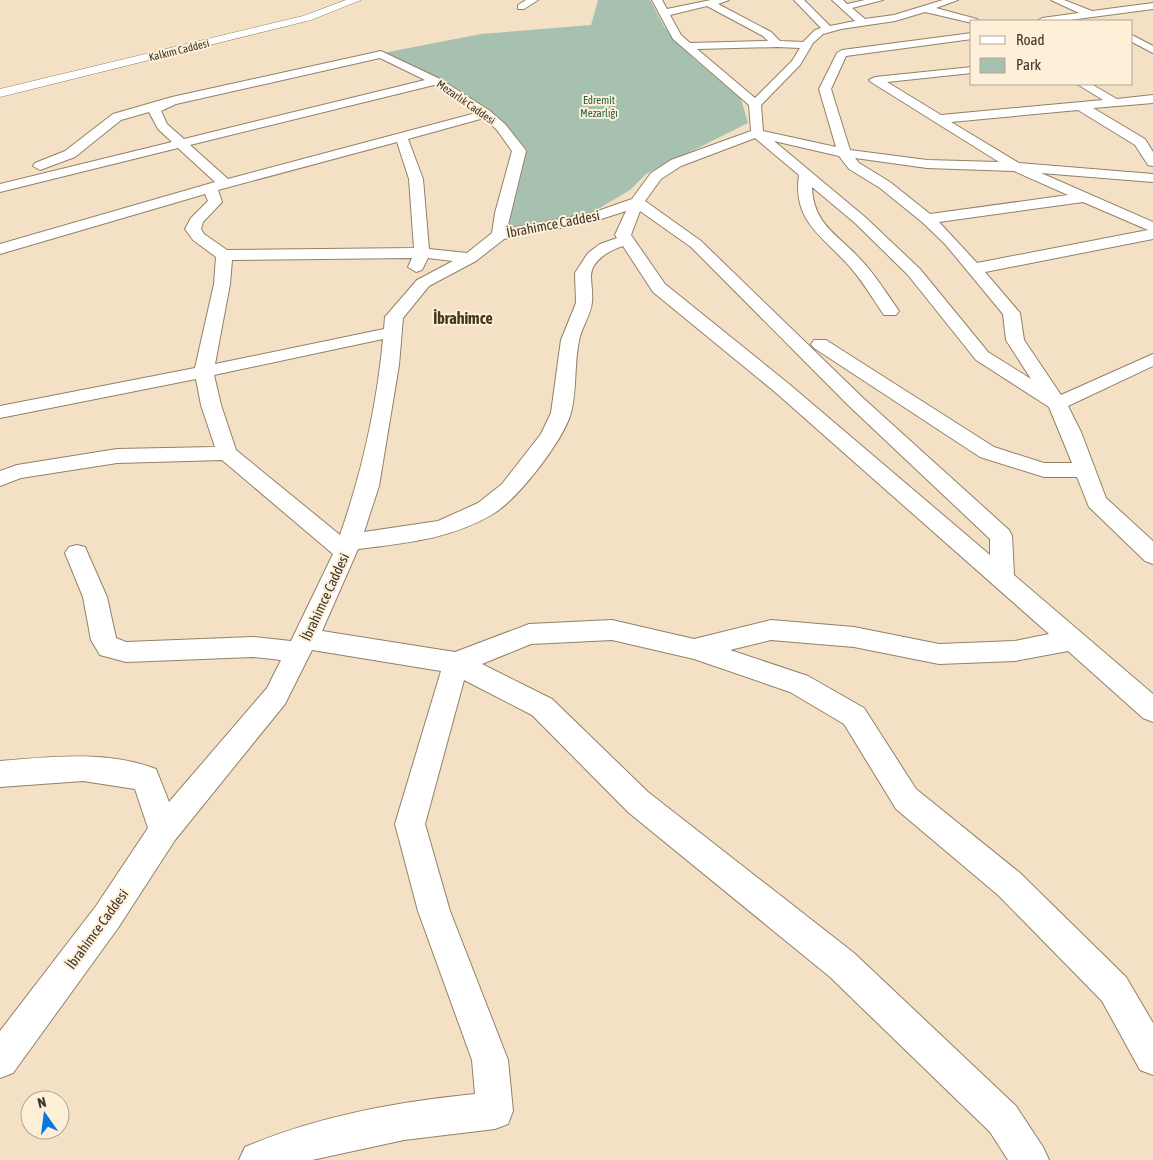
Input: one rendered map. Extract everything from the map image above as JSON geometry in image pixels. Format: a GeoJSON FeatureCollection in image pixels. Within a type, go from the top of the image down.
{"type":"FeatureCollection","features":[{"type":"Feature","properties":{"kind":"main road","name":"Kalkım Caddesi"},"geometry":{"type":"LineString","coordinates":[[0,84],[273,19],[330,0]]}},
{"type":"Feature","properties":{"kind":"main road","name":"Kalkım Caddesi"},"geometry":{"type":"LineString","coordinates":[[0,93],[264,30],[307,18],[356,0]]}},
{"type":"Feature","properties":{"kind":"street"},"geometry":{"type":"LineString","coordinates":[[521,7],[532,0]]}},
{"type":"Feature","properties":{"kind":"street"},"geometry":{"type":"LineString","coordinates":[[657,0],[678,37],[755,104],[757,133],[805,176],[860,220],[914,272],[958,329],[982,356],[1057,404]]}},
{"type":"Feature","properties":{"kind":"street"},"geometry":{"type":"LineString","coordinates":[[664,12],[725,0]]}},
{"type":"Feature","properties":{"kind":"street"},"geometry":{"type":"LineString","coordinates":[[799,0],[828,29]]}},
{"type":"Feature","properties":{"kind":"street"},"geometry":{"type":"LineString","coordinates":[[837,0],[865,24]]}},
{"type":"Feature","properties":{"kind":"street"},"geometry":{"type":"LineString","coordinates":[[846,7],[878,0]]}},
{"type":"Feature","properties":{"kind":"street"},"geometry":{"type":"LineString","coordinates":[[755,104],[796,63],[806,45],[819,32],[895,18],[953,0]]}},
{"type":"Feature","properties":{"kind":"street"},"geometry":{"type":"LineString","coordinates":[[1056,0],[1100,20]]}},
{"type":"Feature","properties":{"kind":"street"},"geometry":{"type":"LineString","coordinates":[[710,4],[768,34],[778,44]]}},
{"type":"Feature","properties":{"kind":"street"},"geometry":{"type":"LineString","coordinates":[[1050,20],[1153,6]]}},
{"type":"Feature","properties":{"kind":"street"},"geometry":{"type":"LineString","coordinates":[[926,9],[970,20]]}},
{"type":"Feature","properties":{"kind":"street"},"geometry":{"type":"LineString","coordinates":[[970,36],[842,53],[826,89],[844,153],[854,166],[885,185],[927,219],[1010,313],[1015,340],[1057,404],[1097,502],[1153,555]]}},
{"type":"Feature","properties":{"kind":"street"},"geometry":{"type":"LineString","coordinates":[[1133,39],[1153,50]]}},
{"type":"Feature","properties":{"kind":"street"},"geometry":{"type":"LineString","coordinates":[[688,46],[806,45]]}},
{"type":"Feature","properties":{"kind":"street","name":"Mezarlık Caddesi"},"geometry":{"type":"LineString","coordinates":[[159,106],[380,54],[436,81],[486,114],[501,127],[519,151],[502,213],[499,235]]}},
{"type":"Feature","properties":{"kind":"street"},"geometry":{"type":"LineString","coordinates":[[1139,57],[1153,57]]}},
{"type":"Feature","properties":{"kind":"street"},"geometry":{"type":"LineString","coordinates":[[970,70],[875,80],[1016,166],[1153,227]]}},
{"type":"Feature","properties":{"kind":"street"},"geometry":{"type":"LineString","coordinates":[[0,188],[436,81]]}},
{"type":"Feature","properties":{"kind":"street"},"geometry":{"type":"LineString","coordinates":[[1084,85],[1116,103]]}},
{"type":"Feature","properties":{"kind":"street"},"geometry":{"type":"LineString","coordinates":[[939,119],[1153,99]]}},
{"type":"Feature","properties":{"kind":"street"},"geometry":{"type":"LineString","coordinates":[[159,106],[155,111],[162,126],[181,143],[217,186],[215,202],[196,221],[193,229],[198,237],[224,255],[422,253],[470,258]]}},
{"type":"Feature","properties":{"kind":"street"},"geometry":{"type":"LineString","coordinates":[[0,177],[46,165],[70,154],[117,117],[159,106]]}},
{"type":"Feature","properties":{"kind":"street"},"geometry":{"type":"LineString","coordinates":[[1082,107],[1146,142],[1152,160]]}},
{"type":"Feature","properties":{"kind":"street"},"geometry":{"type":"LineString","coordinates":[[0,249],[217,186],[486,114]]}},
{"type":"Feature","properties":{"kind":"street"},"geometry":{"type":"LineString","coordinates":[[1153,178],[1016,166],[928,164],[844,153],[757,133],[676,163],[656,176],[637,202],[623,235],[659,288],[782,388],[1153,710]]}},
{"type":"Feature","properties":{"kind":"street"},"geometry":{"type":"LineString","coordinates":[[0,412],[204,371],[393,324],[422,253],[416,180],[401,136]]}},
{"type":"Feature","properties":{"kind":"street"},"geometry":{"type":"LineString","coordinates":[[805,176],[804,195],[807,210],[820,231],[856,264],[890,311]]}},
{"type":"Feature","properties":{"kind":"street"},"geometry":{"type":"LineString","coordinates":[[927,219],[1086,197]]}},
{"type":"Feature","properties":{"kind":"street"},"geometry":{"type":"LineString","coordinates":[[637,202],[696,244],[855,401],[1001,536],[1002,579]]}},
{"type":"Feature","properties":{"kind":"street","name":"İbrahimce Caddesi"},"geometry":{"type":"LineString","coordinates":[[0,1060],[107,917],[164,830],[276,696],[324,604],[348,547],[368,486],[390,365],[393,324],[423,283],[470,258],[499,235],[596,217],[637,202]]}},
{"type":"Feature","properties":{"kind":"street"},"geometry":{"type":"LineString","coordinates":[[973,269],[1153,234]]}},
{"type":"Feature","properties":{"kind":"street"},"geometry":{"type":"LineString","coordinates":[[224,255],[222,284],[204,371],[210,404],[227,453],[348,547],[444,528],[480,512],[510,489],[550,436],[561,413],[570,340],[584,303],[583,273],[594,256],[605,247],[626,240]]}},
{"type":"Feature","properties":{"kind":"street"},"geometry":{"type":"LineString","coordinates":[[820,344],[988,452],[1017,464],[1044,470],[1085,470]]}},
{"type":"Feature","properties":{"kind":"street"},"geometry":{"type":"LineString","coordinates":[[1057,404],[1153,359]]}},
{"type":"Feature","properties":{"kind":"street"},"geometry":{"type":"LineString","coordinates":[[0,479],[17,472],[117,456],[227,453]]}},
{"type":"Feature","properties":{"kind":"street"},"geometry":{"type":"LineString","coordinates":[[77,553],[95,597],[104,640],[109,648],[126,652],[302,645],[456,663],[542,707],[638,802],[842,965],[1003,1119],[1030,1160]]}},
{"type":"Feature","properties":{"kind":"street"},"geometry":{"type":"LineString","coordinates":[[456,663],[529,634],[612,630],[694,649],[799,684],[854,716],[906,799],[1010,884],[1114,989],[1153,1057]]}},
{"type":"Feature","properties":{"kind":"street"},"geometry":{"type":"LineString","coordinates":[[694,649],[772,630],[854,637],[939,654],[1015,651],[1073,640]]}},
{"type":"Feature","properties":{"kind":"street"},"geometry":{"type":"LineString","coordinates":[[258,1160],[296,1144],[359,1128],[495,1111],[490,1060],[434,911],[410,824],[456,663]]}},
{"type":"Feature","properties":{"kind":"street"},"geometry":{"type":"LineString","coordinates":[[0,774],[83,768],[146,778],[164,830]]}},
{"type":"Feature","properties":{"kind":"green space","name":"Edremit Mezarlığı"},"geometry":{"type":"Polygon","coordinates":[[[598,0],[650,0],[665,28],[694,59],[741,99],[748,123],[646,174],[630,190],[593,212],[514,228],[508,225],[527,150],[495,118],[461,93],[424,72],[383,53],[481,34],[591,25],[598,0]]]}},
{"type":"Feature","properties":{"kind":"district","name":"İbrahimce"},"geometry":{"type":"Point","coordinates":[463,318]}}]}
